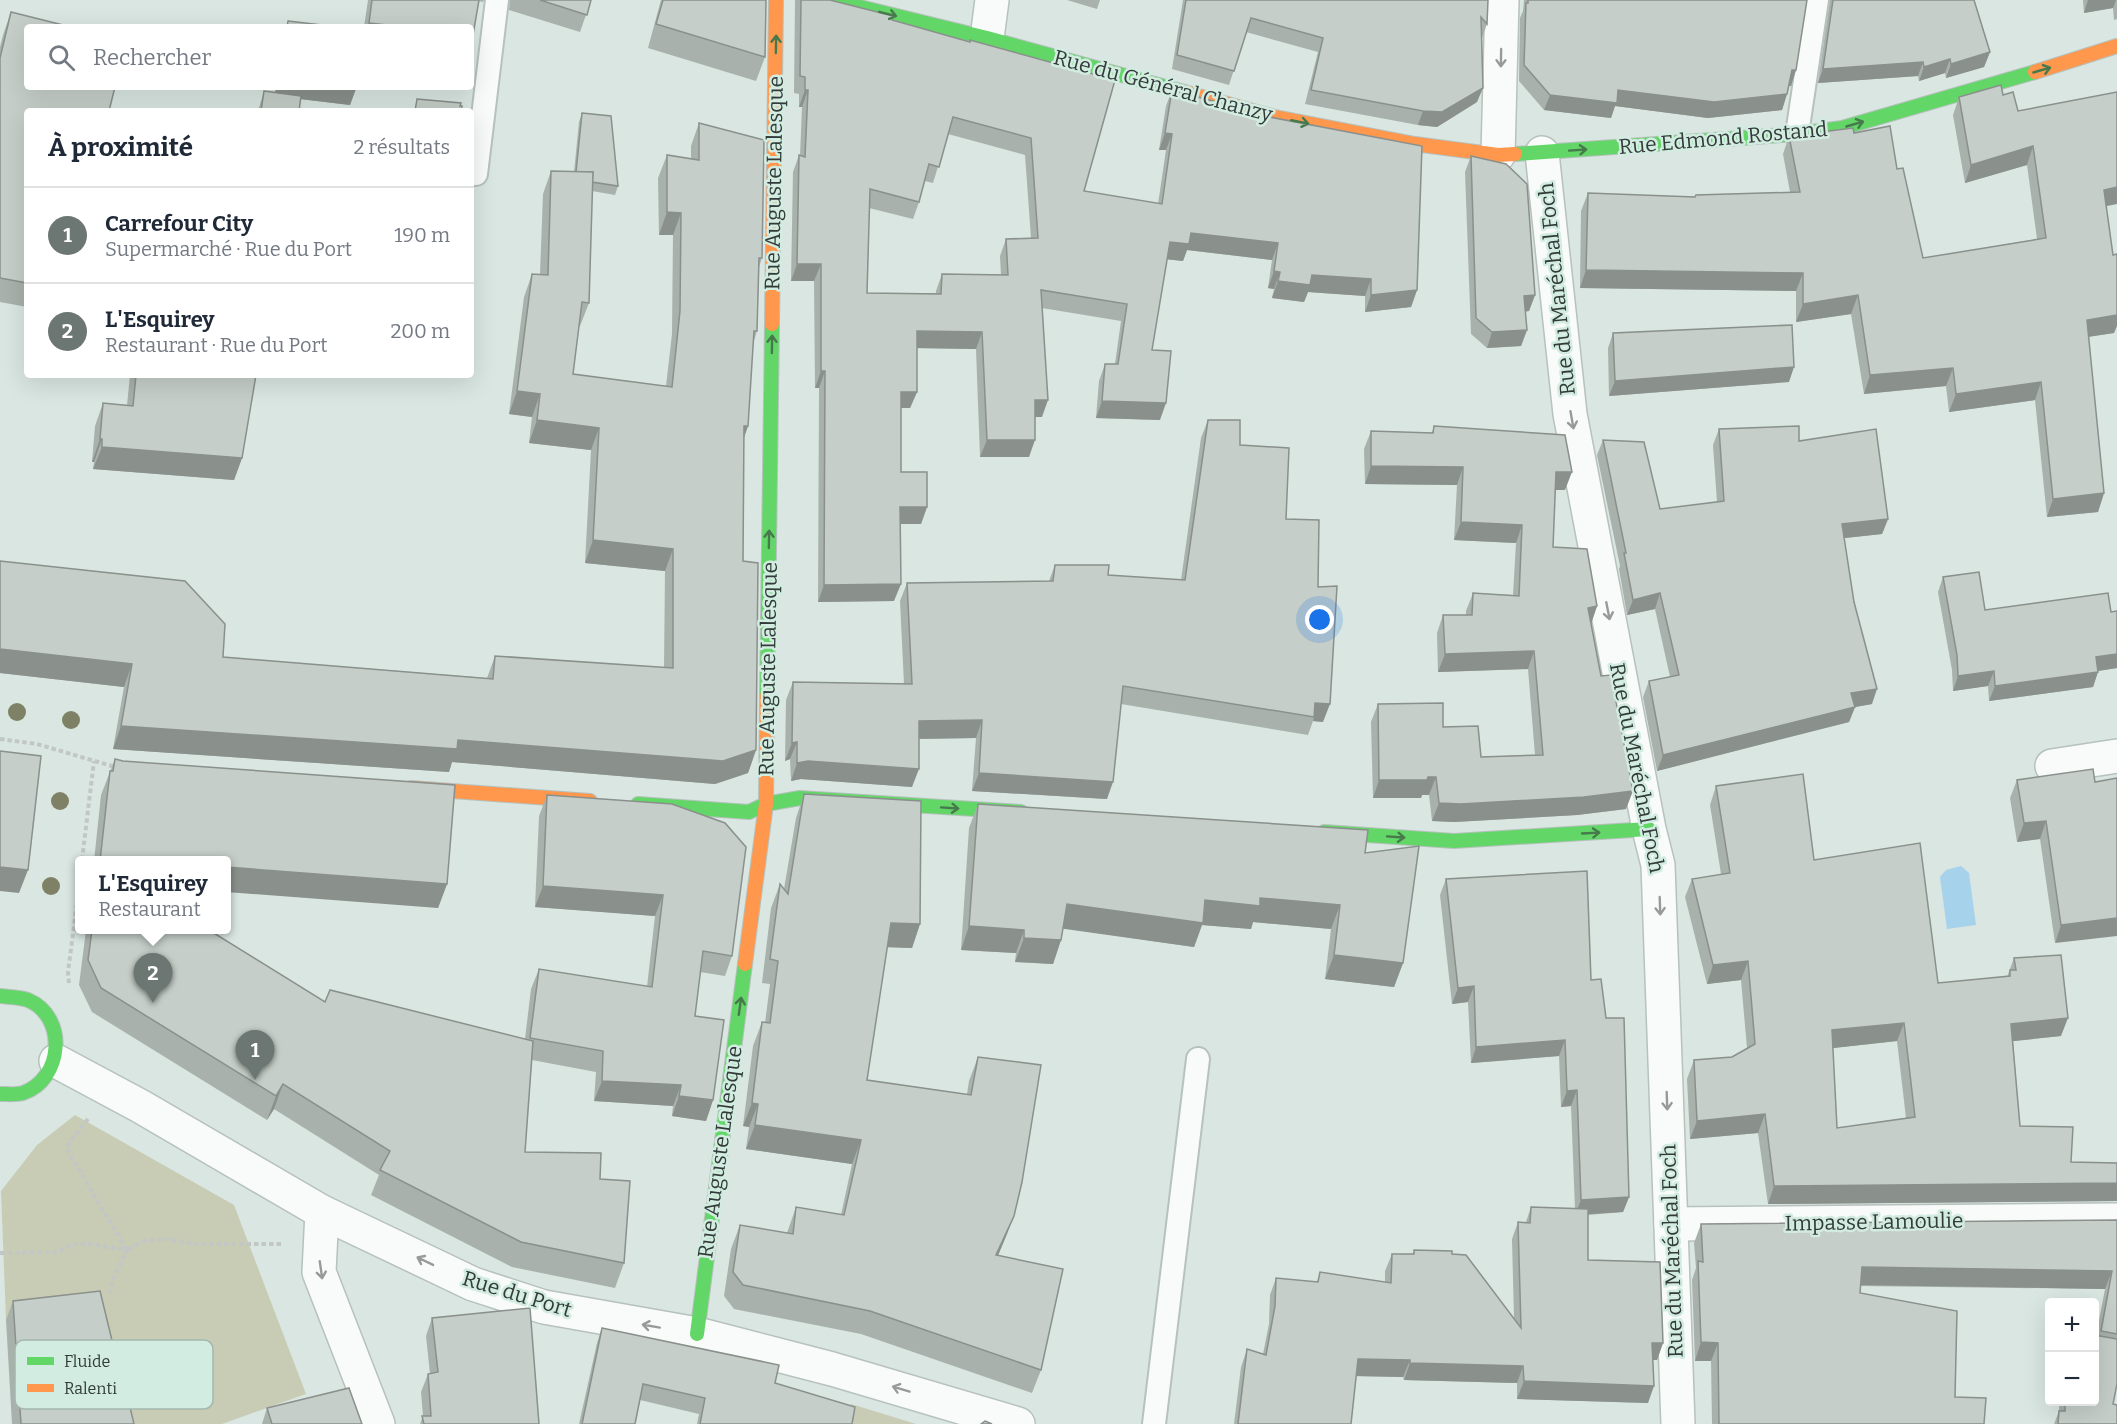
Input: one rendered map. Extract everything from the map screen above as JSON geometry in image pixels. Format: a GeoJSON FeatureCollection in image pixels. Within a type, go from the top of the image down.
{"type":"FeatureCollection","features":[{"type":"Feature","properties":{"kind":"street","name":"Rue Auguste Lalesque"},"geometry":{"type":"LineString","coordinates":[[697,1334],[766,804],[776,0]]}},
{"type":"Feature","properties":{"kind":"street","name":"Rue du Général Chanzy"},"geometry":{"type":"LineString","coordinates":[[831,0],[987,38],[1275,117],[1415,144],[1498,155]]}},
{"type":"Feature","properties":{"kind":"street"},"geometry":{"type":"LineString","coordinates":[[987,38],[992,0]]}},
{"type":"Feature","properties":{"kind":"street"},"geometry":{"type":"LineString","coordinates":[[1498,155],[1502,0]]}},
{"type":"Feature","properties":{"kind":"street","name":"Rue Edmond Rostand"},"geometry":{"type":"LineString","coordinates":[[1498,155],[1797,134],[1842,128],[2117,46]]}},
{"type":"Feature","properties":{"kind":"street","name":"Rue du Maréchal Foch"},"geometry":{"type":"LineString","coordinates":[[1542,153],[1570,414],[1649,829],[1658,865],[1678,1424]]}},
{"type":"Feature","properties":{"kind":"street"},"geometry":{"type":"LineString","coordinates":[[2052,766],[2117,756]]}},
{"type":"Feature","properties":{"kind":"street"},"geometry":{"type":"LineString","coordinates":[[401,788],[599,802]]}},
{"type":"Feature","properties":{"kind":"street"},"geometry":{"type":"LineString","coordinates":[[622,803],[749,812],[766,804],[800,798],[1038,813]]}},
{"type":"Feature","properties":{"kind":"street"},"geometry":{"type":"LineString","coordinates":[[1311,831],[1454,841],[1649,829]]}},
{"type":"Feature","properties":{"kind":"street"},"geometry":{"type":"LineString","coordinates":[[0,988],[7,996],[27,999],[40,1007],[50,1018],[57,1038],[56,1060],[48,1075],[35,1087],[21,1094],[0,1094]]}},
{"type":"Feature","properties":{"kind":"street","name":"Rue du Port"},"geometry":{"type":"LineString","coordinates":[[56,1060],[322,1212],[473,1284],[544,1307],[697,1334],[832,1369],[939,1412],[1018,1424]]}},
{"type":"Feature","properties":{"kind":"street"},"geometry":{"type":"LineString","coordinates":[[322,1212],[319,1272],[378,1424]]}},
{"type":"Feature","properties":{"kind":"street","name":"Impasse Lamoulie"},"geometry":{"type":"LineString","coordinates":[[1671,1224],[2117,1220]]}},
{"type":"Feature","properties":{"kind":"lane"},"geometry":{"type":"LineString","coordinates":[[477,174],[497,0]]}},
{"type":"Feature","properties":{"kind":"lane"},"geometry":{"type":"LineString","coordinates":[[1797,134],[1817,0]]}},
{"type":"Feature","properties":{"kind":"lane"},"geometry":{"type":"LineString","coordinates":[[1154,1424],[1198,1059]]}},
{"type":"Feature","properties":{"kind":"path"},"geometry":{"type":"LineString","coordinates":[[0,739],[37,744],[115,767]]}},
{"type":"Feature","properties":{"kind":"path"},"geometry":{"type":"LineString","coordinates":[[83,856],[94,761]]}},
{"type":"Feature","properties":{"kind":"path"},"geometry":{"type":"LineString","coordinates":[[66,1148],[127,1250]]}},
{"type":"Feature","properties":{"kind":"path"},"geometry":{"type":"LineString","coordinates":[[0,1252],[57,1252],[71,1245],[127,1250],[144,1241],[166,1239],[196,1244],[320,1244]]}},
{"type":"Feature","properties":{"kind":"path"},"geometry":{"type":"LineString","coordinates":[[110,1293],[113,1279],[127,1250]]}},
{"type":"Feature","properties":{"kind":"green space"},"geometry":{"type":"Polygon","coordinates":[[[75,1115],[234,1205],[306,1394],[222,1424],[122,1424],[118,1409],[213,1409],[213,1340],[100,1340],[93,1311],[6,1320],[1,1191],[37,1145],[75,1115]]]}},
{"type":"Feature","properties":{"kind":"green space"},"geometry":{"type":"Polygon","coordinates":[[[851,1404],[916,1424],[848,1424],[851,1404]]]}},
{"type":"Feature","properties":{"kind":"water"},"geometry":{"type":"Polygon","coordinates":[[[1961,866],[1969,873],[1976,925],[1947,929],[1940,877],[1946,870],[1961,866]]]}},
{"type":"Feature","properties":{"kind":"building"},"geometry":{"type":"Polygon","coordinates":[[[372,0],[479,0],[474,29],[474,24],[369,23],[372,0]]]}},
{"type":"Feature","properties":{"kind":"building"},"geometry":{"type":"Polygon","coordinates":[[[540,0],[591,0],[587,15],[540,0]]]}},
{"type":"Feature","properties":{"kind":"building"},"geometry":{"type":"Polygon","coordinates":[[[663,0],[766,0],[765,57],[656,24],[663,0]]]}},
{"type":"Feature","properties":{"kind":"building"},"geometry":{"type":"Polygon","coordinates":[[[801,0],[830,0],[893,16],[892,20],[970,42],[970,40],[1115,80],[1084,191],[1162,204],[1172,134],[1165,133],[1172,90],[1224,104],[1222,108],[1422,146],[1417,290],[1371,295],[1371,279],[1312,275],[1310,285],[1278,281],[1280,272],[1274,271],[1278,243],[1191,233],[1189,244],[1170,242],[1152,350],[1171,351],[1166,403],[1102,401],[1105,364],[1118,364],[1127,304],[1041,290],[1048,400],[1035,400],[1035,440],[987,440],[982,332],[917,331],[917,392],[901,392],[901,472],[927,472],[927,507],[900,507],[901,584],[824,585],[825,371],[821,371],[821,264],[797,264],[799,155],[805,157],[808,90],[805,90],[805,77],[800,76],[801,0]],[[953,117],[939,167],[929,164],[919,202],[870,189],[867,293],[941,294],[942,274],[1008,275],[1006,239],[1038,238],[1031,138],[953,117]]]}},
{"type":"Feature","properties":{"kind":"building"},"geometry":{"type":"Polygon","coordinates":[[[1186,0],[1488,0],[1487,24],[1481,17],[1483,88],[1442,112],[1423,111],[1311,90],[1323,38],[1251,18],[1234,71],[1177,55],[1186,0]]]}},
{"type":"Feature","properties":{"kind":"building"},"geometry":{"type":"Polygon","coordinates":[[[1528,0],[1807,0],[1796,70],[1792,70],[1787,94],[1714,102],[1618,90],[1617,103],[1550,95],[1524,65],[1526,3],[1528,0]]]}},
{"type":"Feature","properties":{"kind":"building"},"geometry":{"type":"Polygon","coordinates":[[[1833,0],[1974,0],[1990,52],[1951,64],[1950,59],[1924,67],[1923,62],[1823,69],[1833,0]]]}},
{"type":"Feature","properties":{"kind":"building"},"geometry":{"type":"Polygon","coordinates":[[[11,12],[59,24],[24,24],[24,90],[114,90],[110,108],[24,108],[24,282],[0,278],[0,58],[11,12]]]}},
{"type":"Feature","properties":{"kind":"building"},"geometry":{"type":"Polygon","coordinates":[[[288,21],[314,24],[288,24],[288,21]]]}},
{"type":"Feature","properties":{"kind":"building"},"geometry":{"type":"Polygon","coordinates":[[[2001,85],[2003,95],[2013,92],[2018,111],[2117,92],[2117,187],[2104,190],[2113,255],[2117,254],[2117,315],[2087,320],[2104,493],[2053,499],[2041,382],[1956,394],[1953,368],[1870,375],[1858,295],[1803,304],[1803,273],[1586,270],[1588,193],[1695,197],[1696,195],[1800,192],[1789,136],[1853,128],[1854,133],[1890,126],[1897,169],[1903,168],[1923,258],[2046,238],[2033,146],[1971,165],[1959,97],[2001,85]]]}},
{"type":"Feature","properties":{"kind":"building"},"geometry":{"type":"Polygon","coordinates":[[[264,91],[301,96],[299,108],[261,108],[264,91]]]}},
{"type":"Feature","properties":{"kind":"building"},"geometry":{"type":"Polygon","coordinates":[[[417,99],[461,103],[460,106],[462,106],[462,108],[416,108],[417,99]]]}},
{"type":"Feature","properties":{"kind":"building"},"geometry":{"type":"Polygon","coordinates":[[[582,113],[611,116],[618,186],[592,182],[593,172],[576,172],[582,113]]]}},
{"type":"Feature","properties":{"kind":"building"},"geometry":{"type":"Polygon","coordinates":[[[699,123],[764,140],[762,258],[759,258],[757,331],[754,331],[748,426],[744,426],[743,561],[758,563],[756,750],[723,761],[458,740],[457,749],[121,726],[132,664],[0,649],[0,561],[185,581],[225,624],[223,657],[493,679],[495,656],[673,668],[673,549],[593,540],[599,428],[537,420],[540,394],[517,391],[532,274],[548,275],[551,171],[593,172],[589,303],[582,302],[573,374],[672,387],[680,311],[681,213],[667,212],[667,155],[699,160],[699,123]]]}},
{"type":"Feature","properties":{"kind":"building"},"geometry":{"type":"Polygon","coordinates":[[[1471,156],[1506,164],[1527,184],[1535,295],[1524,296],[1527,330],[1492,332],[1476,318],[1471,156]]]}},
{"type":"Feature","properties":{"kind":"building"},"geometry":{"type":"Polygon","coordinates":[[[1792,325],[1794,367],[1615,381],[1613,333],[1792,325]]]}},
{"type":"Feature","properties":{"kind":"building"},"geometry":{"type":"Polygon","coordinates":[[[136,378],[255,378],[242,458],[102,447],[102,439],[100,439],[103,403],[133,406],[136,378]]]}},
{"type":"Feature","properties":{"kind":"building"},"geometry":{"type":"Polygon","coordinates":[[[1208,420],[1240,420],[1240,445],[1289,448],[1286,519],[1319,520],[1318,587],[1337,586],[1330,704],[1315,703],[1314,717],[1123,686],[1113,782],[979,773],[982,720],[919,721],[919,769],[808,761],[797,763],[797,742],[792,743],[793,682],[912,684],[907,583],[1053,581],[1055,565],[1109,565],[1108,575],[1185,580],[1208,420]]]}},
{"type":"Feature","properties":{"kind":"building"},"geometry":{"type":"Polygon","coordinates":[[[1434,426],[1565,435],[1572,472],[1556,472],[1553,547],[1587,549],[1597,606],[1588,608],[1601,676],[1611,675],[1633,791],[1584,797],[1461,804],[1439,803],[1436,777],[1428,777],[1427,780],[1379,780],[1378,704],[1443,703],[1443,727],[1478,726],[1481,757],[1543,755],[1534,651],[1445,654],[1443,615],[1472,615],[1473,593],[1519,596],[1522,525],[1461,522],[1463,467],[1371,466],[1371,431],[1433,433],[1434,426]]]}},
{"type":"Feature","properties":{"kind":"building"},"geometry":{"type":"Polygon","coordinates":[[[1799,426],[1799,441],[1876,429],[1888,519],[1842,524],[1854,602],[1877,689],[1851,693],[1855,707],[1663,755],[1649,681],[1679,675],[1660,593],[1633,600],[1603,440],[1644,442],[1660,509],[1724,501],[1719,429],[1799,426]]]}},
{"type":"Feature","properties":{"kind":"building"},"geometry":{"type":"Polygon","coordinates":[[[1979,572],[1985,610],[2108,593],[2111,612],[2117,611],[2117,654],[2096,657],[2098,672],[1995,686],[1994,671],[1958,676],[1957,655],[1943,577],[1979,572]]]}},
{"type":"Feature","properties":{"kind":"building"},"geometry":{"type":"Polygon","coordinates":[[[0,751],[41,756],[28,870],[0,867],[0,751]]]}},
{"type":"Feature","properties":{"kind":"building"},"geometry":{"type":"Polygon","coordinates":[[[115,759],[455,785],[447,884],[231,867],[231,856],[101,856],[110,771],[113,771],[115,759]]]}},
{"type":"Feature","properties":{"kind":"building"},"geometry":{"type":"Polygon","coordinates":[[[2093,769],[2095,782],[2117,778],[2117,918],[2061,925],[2046,821],[2024,823],[2017,780],[2093,769]]]}},
{"type":"Feature","properties":{"kind":"building"},"geometry":{"type":"Polygon","coordinates":[[[1803,774],[1814,860],[1920,843],[1938,983],[2010,976],[2010,970],[2016,970],[2014,958],[2061,955],[2068,1018],[2011,1024],[2020,1126],[2073,1127],[2071,1162],[2117,1163],[2117,1183],[1774,1186],[1765,1114],[1697,1121],[1694,1060],[1732,1057],[1755,1044],[1748,961],[1713,965],[1692,879],[1730,873],[1716,786],[1803,774]],[[1904,1023],[1832,1030],[1837,1128],[1915,1117],[1904,1023]]]}},
{"type":"Feature","properties":{"kind":"building"},"geometry":{"type":"Polygon","coordinates":[[[804,794],[921,801],[920,924],[891,923],[867,1080],[971,1095],[978,1057],[1041,1065],[1022,1182],[1014,1216],[996,1255],[1063,1269],[1041,1370],[870,1311],[743,1285],[733,1272],[740,1225],[793,1234],[796,1207],[844,1215],[861,1140],[755,1125],[758,1104],[752,1103],[762,1022],[770,1023],[778,961],[770,959],[780,884],[788,894],[804,794]]]}},
{"type":"Feature","properties":{"kind":"building"},"geometry":{"type":"Polygon","coordinates":[[[547,795],[672,804],[725,823],[746,847],[732,956],[703,951],[695,1016],[724,1020],[713,1100],[679,1096],[681,1085],[602,1081],[603,1051],[530,1038],[539,969],[652,987],[663,895],[543,886],[547,795]]]}},
{"type":"Feature","properties":{"kind":"building"},"geometry":{"type":"Polygon","coordinates":[[[978,804],[1368,830],[1365,853],[1419,846],[1403,963],[1334,955],[1340,905],[1260,898],[1260,906],[1205,900],[1203,923],[1067,904],[1061,940],[1024,938],[1024,930],[969,926],[978,804]]]}},
{"type":"Feature","properties":{"kind":"building"},"geometry":{"type":"Polygon","coordinates":[[[1587,871],[1591,980],[1601,979],[1606,1018],[1624,1018],[1629,1197],[1581,1200],[1577,1090],[1567,1091],[1565,1040],[1476,1047],[1474,986],[1458,988],[1446,879],[1587,871]]]}},
{"type":"Feature","properties":{"kind":"building"},"geometry":{"type":"Polygon","coordinates":[[[91,934],[215,934],[325,1002],[330,990],[533,1041],[525,1152],[601,1153],[600,1179],[630,1181],[624,1263],[521,1242],[380,1170],[390,1151],[283,1084],[276,1096],[101,988],[88,960],[91,934]]]}},
{"type":"Feature","properties":{"kind":"building"},"geometry":{"type":"Polygon","coordinates":[[[1531,1207],[1588,1209],[1588,1260],[1660,1262],[1663,1343],[1652,1343],[1654,1386],[1524,1381],[1523,1366],[1358,1359],[1351,1424],[1238,1424],[1247,1349],[1266,1355],[1275,1306],[1276,1278],[1318,1282],[1320,1272],[1391,1283],[1392,1254],[1414,1254],[1414,1250],[1452,1251],[1452,1254],[1466,1255],[1521,1328],[1518,1222],[1530,1223],[1531,1207]]]}},
{"type":"Feature","properties":{"kind":"building"},"geometry":{"type":"Polygon","coordinates":[[[2117,1220],[2117,1334],[2101,1331],[2112,1271],[1862,1267],[1860,1293],[1957,1311],[1955,1397],[1986,1398],[1984,1424],[1719,1424],[1718,1343],[1701,1342],[1698,1261],[1703,1262],[1701,1224],[2117,1220]]]}},
{"type":"Feature","properties":{"kind":"building"},"geometry":{"type":"Polygon","coordinates":[[[100,1291],[112,1340],[16,1340],[13,1301],[100,1291]]]}},
{"type":"Feature","properties":{"kind":"building"},"geometry":{"type":"Polygon","coordinates":[[[530,1308],[539,1424],[424,1424],[422,1416],[431,1416],[428,1374],[438,1372],[432,1318],[530,1308]]]}},
{"type":"Feature","properties":{"kind":"building"},"geometry":{"type":"Polygon","coordinates":[[[602,1328],[779,1365],[775,1383],[855,1407],[852,1424],[700,1424],[705,1398],[643,1384],[635,1424],[582,1424],[602,1328]]]}},
{"type":"Feature","properties":{"kind":"building"},"geometry":{"type":"Polygon","coordinates":[[[2099,1336],[2117,1339],[2117,1384],[2113,1404],[2117,1405],[2117,1424],[2058,1424],[2059,1411],[2065,1411],[2065,1406],[2099,1406],[2099,1336]]]}},
{"type":"Feature","properties":{"kind":"building"},"geometry":{"type":"Polygon","coordinates":[[[349,1388],[362,1424],[272,1424],[267,1408],[349,1388]]]}},
{"type":"Feature","properties":{"kind":"building"},"geometry":{"type":"Polygon","coordinates":[[[20,1409],[130,1409],[134,1424],[21,1424],[20,1409]]]}},
{"type":"Feature","properties":{"kind":"traffic: fast"},"geometry":{"type":"LineString","coordinates":[[831,0],[987,38],[1184,92]]}},
{"type":"Feature","properties":{"kind":"traffic: fast"},"geometry":{"type":"LineString","coordinates":[[1515,154],[1797,134],[1842,128],[2035,72]]}},
{"type":"Feature","properties":{"kind":"traffic: fast"},"geometry":{"type":"LineString","coordinates":[[767,696],[772,324]]}},
{"type":"Feature","properties":{"kind":"traffic: fast"},"geometry":{"type":"LineString","coordinates":[[638,804],[749,812],[766,804],[800,798],[1021,812]]}},
{"type":"Feature","properties":{"kind":"traffic: fast"},"geometry":{"type":"LineString","coordinates":[[1324,832],[1454,841],[1649,829]]}},
{"type":"Feature","properties":{"kind":"traffic: fast"},"geometry":{"type":"LineString","coordinates":[[697,1334],[745,964]]}},
{"type":"Feature","properties":{"kind":"traffic: fast"},"geometry":{"type":"LineString","coordinates":[[0,996],[25,999],[41,1008],[50,1020],[55,1033],[53,1062],[46,1075],[36,1086],[21,1094],[0,1094]]}},
{"type":"Feature","properties":{"kind":"traffic: slow"},"geometry":{"type":"LineString","coordinates":[[772,324],[776,0]]}},
{"type":"Feature","properties":{"kind":"traffic: slow"},"geometry":{"type":"LineString","coordinates":[[2035,72],[2117,46]]}},
{"type":"Feature","properties":{"kind":"traffic: slow"},"geometry":{"type":"LineString","coordinates":[[1184,92],[1275,117],[1415,144],[1498,155],[1515,154]]}},
{"type":"Feature","properties":{"kind":"traffic: slow"},"geometry":{"type":"LineString","coordinates":[[745,964],[766,804],[767,696]]}},
{"type":"Feature","properties":{"kind":"traffic: slow"},"geometry":{"type":"LineString","coordinates":[[411,788],[590,801]]}},
{"type":"Feature","properties":{"kind":"place","name":"L'Esquirey"},"geometry":{"type":"Point","coordinates":[153,1003]}},
{"type":"Feature","properties":{"kind":"place","name":"Carrefour City"},"geometry":{"type":"Point","coordinates":[255,1080]}}]}
